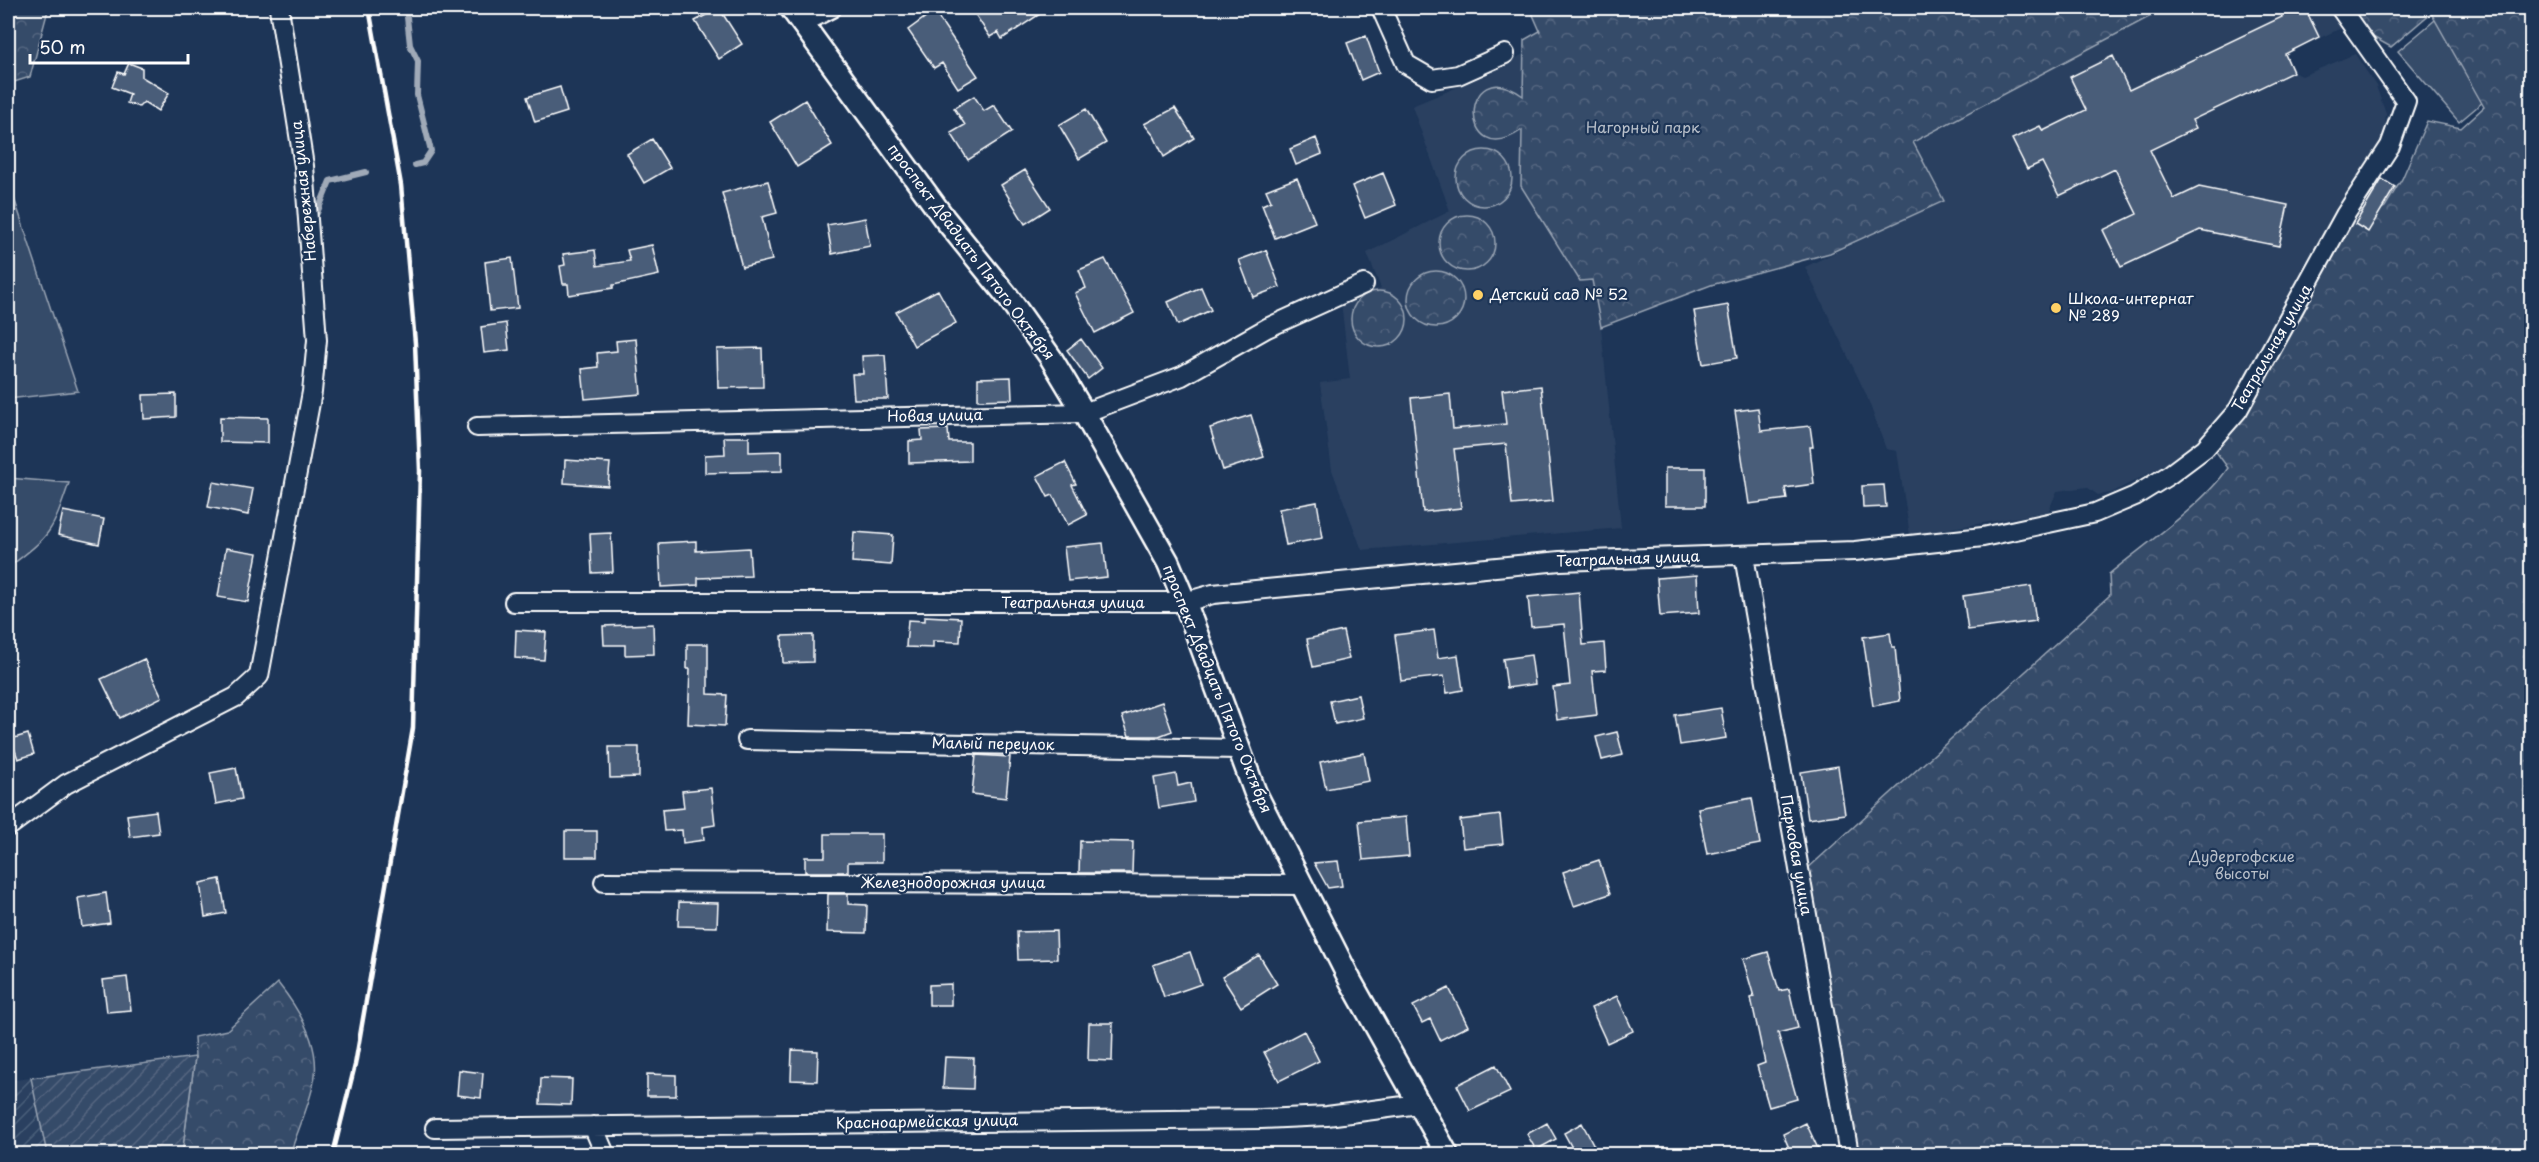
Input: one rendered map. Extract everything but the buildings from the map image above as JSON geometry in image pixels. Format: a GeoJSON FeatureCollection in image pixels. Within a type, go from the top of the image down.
{"type":"FeatureCollection","features":[{"type":"Feature","properties":{"kind":"street","name":"Набережная улица"},"geometry":{"type":"LineString","coordinates":[[8,827],[66,784],[236,698],[259,676],[312,392],[317,340],[304,166],[279,8]]}},
{"type":"Feature","properties":{"kind":"street"},"geometry":{"type":"LineString","coordinates":[[796,16],[832,8]]}},
{"type":"Feature","properties":{"kind":"street"},"geometry":{"type":"LineString","coordinates":[[1381,8],[1406,64],[1432,80],[1458,75],[1505,54]]}},
{"type":"Feature","properties":{"kind":"street","name":"Театральная улица"},"geometry":{"type":"LineString","coordinates":[[514,602],[1185,602],[1213,594],[1560,561],[1855,551],[1983,537],[2095,513],[2135,496],[2205,448],[2238,410],[2345,215],[2390,146],[2406,101],[2340,8]]}},
{"type":"Feature","properties":{"kind":"street","name":"проспект Двадцать Пятого Октября"},"geometry":{"type":"LineString","coordinates":[[796,16],[944,218],[1008,297],[1051,358],[1084,413],[1168,562],[1255,792],[1350,980],[1447,1155]]}},
{"type":"Feature","properties":{"kind":"street","name":"Новая улица"},"geometry":{"type":"LineString","coordinates":[[477,427],[1084,413],[1182,376],[1267,327],[1364,284]]}},
{"type":"Feature","properties":{"kind":"street","name":"Парковая улица"},"geometry":{"type":"LineString","coordinates":[[1744,556],[1849,1155]]}},
{"type":"Feature","properties":{"kind":"street","name":"Малый переулок"},"geometry":{"type":"LineString","coordinates":[[747,740],[1238,749]]}},
{"type":"Feature","properties":{"kind":"street","name":"Железнодорожная улица"},"geometry":{"type":"LineString","coordinates":[[603,882],[1302,885]]}},
{"type":"Feature","properties":{"kind":"street","name":"Красноармейская улица"},"geometry":{"type":"LineString","coordinates":[[435,1128],[1261,1119],[1327,1116],[1419,1104]]}},
{"type":"Feature","properties":{"kind":"street"},"geometry":{"type":"LineString","coordinates":[[593,1126],[605,1155]]}},
{"type":"Feature","properties":{"kind":"shaded area","name":"Школа-интернат № 289"},"geometry":{"type":"Polygon","coordinates":[[[2166,8],[2356,8],[2350,24],[2285,54],[2293,72],[2302,76],[2355,54],[2376,86],[2386,114],[2384,136],[2231,406],[2195,444],[2159,468],[2111,493],[2098,495],[2087,487],[2057,491],[2048,512],[1910,535],[1897,451],[1886,449],[1866,394],[1805,267],[1943,201],[1912,142],[2166,8]]]}},
{"type":"Feature","properties":{"kind":"shaded area","name":"Детский сад № 52"},"geometry":{"type":"Polygon","coordinates":[[[1528,51],[1556,106],[1601,327],[1621,528],[1362,550],[1332,470],[1320,383],[1350,379],[1341,302],[1381,288],[1367,253],[1450,211],[1412,106],[1492,73],[1528,51]]]}},
{"type":"Feature","properties":{"kind":"shaded area"},"geometry":{"type":"Polygon","coordinates":[[[31,1078],[47,1154],[8,1154],[8,1081],[31,1078]]]}},
{"type":"Feature","properties":{"kind":"green space"},"geometry":{"type":"Polygon","coordinates":[[[8,8],[48,10],[30,77],[8,84],[8,8]]]}},
{"type":"Feature","properties":{"kind":"green space","name":"Нагорный парк"},"geometry":{"type":"Polygon","coordinates":[[[1530,8],[2166,8],[1913,142],[1944,201],[1830,253],[1711,285],[1601,327],[1592,280],[1580,281],[1521,186],[1522,130],[1501,140],[1486,137],[1477,127],[1474,112],[1477,98],[1487,88],[1502,86],[1523,96],[1524,40],[1540,31],[1530,8]]]}},
{"type":"Feature","properties":{"kind":"green space","name":"Дудергофские высоты"},"geometry":{"type":"Polygon","coordinates":[[[2349,8],[2531,8],[2531,1154],[1856,1154],[1806,870],[2110,595],[2109,574],[2189,510],[2217,482],[2228,468],[2214,449],[2356,201],[2366,218],[2385,207],[2402,179],[2427,121],[2461,128],[2484,107],[2431,13],[2391,47],[2371,36],[2349,8]]]}},
{"type":"Feature","properties":{"kind":"green space"},"geometry":{"type":"Polygon","coordinates":[[[2441,15],[2502,86],[2459,122],[2398,51],[2441,15]]]}},
{"type":"Feature","properties":{"kind":"green space"},"geometry":{"type":"Polygon","coordinates":[[[1484,150],[1495,152],[1504,158],[1510,167],[1512,178],[1510,189],[1504,198],[1495,204],[1484,206],[1473,204],[1464,198],[1458,189],[1456,178],[1458,167],[1464,158],[1473,152],[1484,150]]]}},
{"type":"Feature","properties":{"kind":"green space"},"geometry":{"type":"Polygon","coordinates":[[[8,180],[78,391],[8,399],[8,180]]]}},
{"type":"Feature","properties":{"kind":"green space"},"geometry":{"type":"Polygon","coordinates":[[[1467,215],[1478,217],[1487,223],[1493,232],[1495,243],[1493,254],[1487,263],[1478,269],[1467,271],[1456,269],[1447,263],[1441,254],[1439,243],[1441,232],[1447,223],[1456,217],[1467,215]]]}},
{"type":"Feature","properties":{"kind":"green space"},"geometry":{"type":"Polygon","coordinates":[[[1436,271],[1447,273],[1456,279],[1462,288],[1464,299],[1462,310],[1456,319],[1447,325],[1436,327],[1425,325],[1416,319],[1410,310],[1408,299],[1410,288],[1416,279],[1425,273],[1436,271]]]}},
{"type":"Feature","properties":{"kind":"green space"},"geometry":{"type":"Polygon","coordinates":[[[1379,291],[1390,293],[1399,299],[1405,308],[1407,319],[1405,330],[1399,339],[1390,345],[1379,347],[1368,345],[1359,339],[1353,330],[1351,319],[1353,308],[1359,299],[1368,293],[1379,291]]]}},
{"type":"Feature","properties":{"kind":"green space"},"geometry":{"type":"Polygon","coordinates":[[[8,478],[69,483],[54,523],[48,532],[42,540],[9,567],[8,478]]]}},
{"type":"Feature","properties":{"kind":"green space"},"geometry":{"type":"Polygon","coordinates":[[[278,983],[306,1026],[314,1050],[315,1062],[311,1094],[290,1154],[182,1154],[195,1057],[194,1037],[227,1030],[278,983]]]}},
{"type":"Feature","properties":{"kind":"green space"},"geometry":{"type":"Polygon","coordinates":[[[195,1057],[182,1154],[47,1154],[31,1078],[195,1057]]]}},
{"type":"Feature","properties":{"kind":"waterway"},"geometry":{"type":"LineString","coordinates":[[406,8],[410,45],[418,61],[417,95],[431,151],[423,163],[415,165]]}},
{"type":"Feature","properties":{"kind":"waterway"},"geometry":{"type":"LineString","coordinates":[[317,213],[330,181],[366,172]]}},
{"type":"Feature","properties":{"kind":"railway"},"geometry":{"type":"LineString","coordinates":[[333,1154],[355,1065],[413,728],[420,471],[415,343],[401,185],[369,8]]}},
{"type":"Feature","properties":{"kind":"place","name":"Детский сад № 52"},"geometry":{"type":"Point","coordinates":[1478,295]}},
{"type":"Feature","properties":{"kind":"place","name":"Школа-интернат № 289"},"geometry":{"type":"Point","coordinates":[2056,308]}}]}
